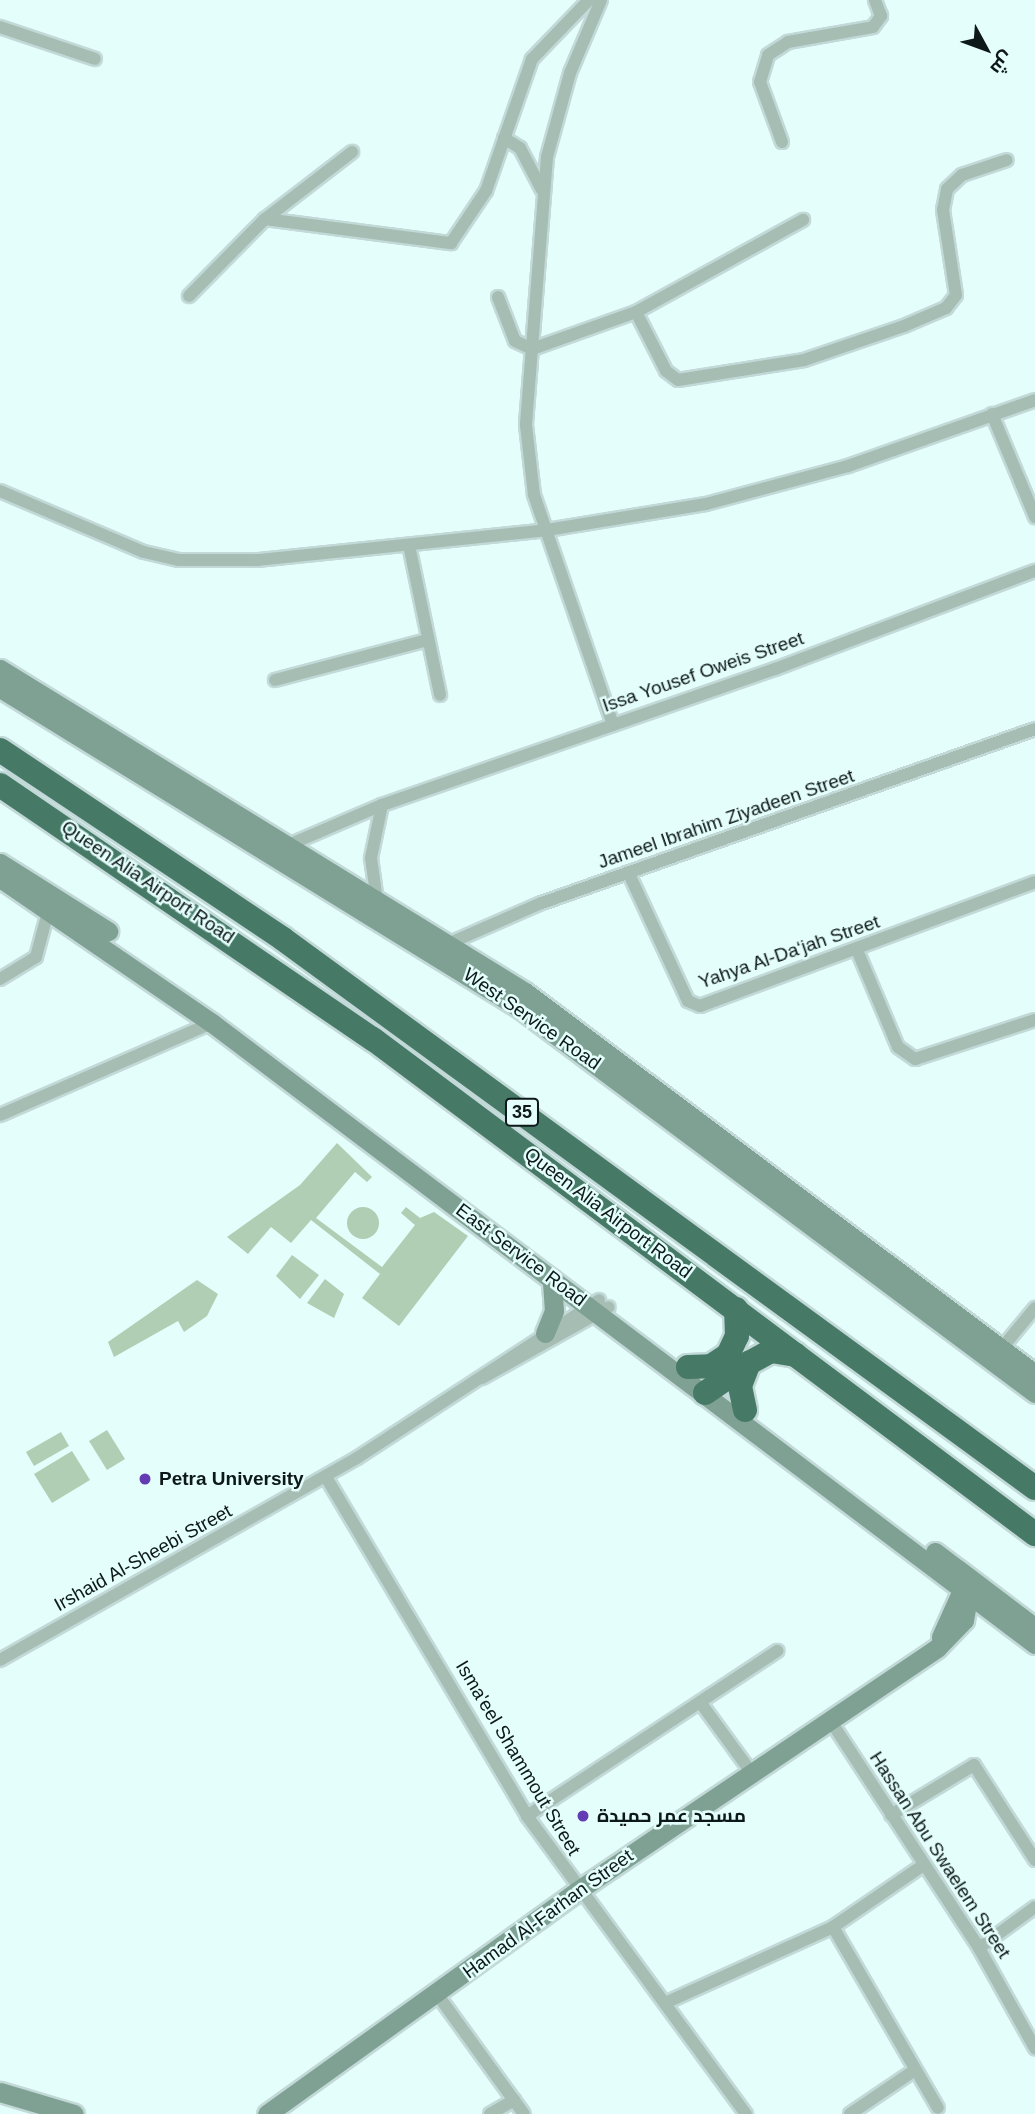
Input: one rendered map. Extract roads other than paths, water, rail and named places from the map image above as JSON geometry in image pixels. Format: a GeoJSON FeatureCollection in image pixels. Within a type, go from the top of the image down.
{"type":"FeatureCollection","features":[{"type":"Feature","properties":{"kind":"highway","name":"Queen Alia Airport Road"},"geometry":{"type":"LineString","coordinates":[[0,750],[283,939],[1035,1488]]}},
{"type":"Feature","properties":{"kind":"highway","name":"Queen Alia Airport Road"},"geometry":{"type":"LineString","coordinates":[[0,785],[272,967],[802,1358],[1035,1534]]}},
{"type":"Feature","properties":{"kind":"highway"},"geometry":{"type":"LineString","coordinates":[[688,1367],[711,1366],[728,1355],[737,1336],[736,1309]]}},
{"type":"Feature","properties":{"kind":"highway"},"geometry":{"type":"LineString","coordinates":[[710,1390],[749,1363],[779,1350],[802,1358]]}},
{"type":"Feature","properties":{"kind":"highway"},"geometry":{"type":"LineString","coordinates":[[745,1410],[740,1386],[749,1363]]}},
{"type":"Feature","properties":{"kind":"street"},"geometry":{"type":"LineString","coordinates":[[265,219],[451,243],[478,208],[531,59],[589,0]]}},
{"type":"Feature","properties":{"kind":"street"},"geometry":{"type":"LineString","coordinates":[[601,0],[561,102],[542,191],[527,452],[547,530],[613,724]]}},
{"type":"Feature","properties":{"kind":"street"},"geometry":{"type":"LineString","coordinates":[[782,142],[760,82],[768,55],[788,42],[873,27],[881,16],[875,0]]}},
{"type":"Feature","properties":{"kind":"street"},"geometry":{"type":"LineString","coordinates":[[0,27],[95,59]]}},
{"type":"Feature","properties":{"kind":"street"},"geometry":{"type":"LineString","coordinates":[[504,138],[520,148],[542,191]]}},
{"type":"Feature","properties":{"kind":"street"},"geometry":{"type":"LineString","coordinates":[[189,296],[265,219],[352,152]]}},
{"type":"Feature","properties":{"kind":"street"},"geometry":{"type":"LineString","coordinates":[[636,312],[666,372],[678,380],[794,362],[904,326],[946,308],[956,295],[943,210],[947,189],[962,175],[1007,160]]}},
{"type":"Feature","properties":{"kind":"street"},"geometry":{"type":"LineString","coordinates":[[498,297],[515,341],[533,349],[636,312],[803,220]]}},
{"type":"Feature","properties":{"kind":"street"},"geometry":{"type":"LineString","coordinates":[[0,491],[144,552],[180,560],[258,560],[547,530],[706,504],[848,466],[1035,400]]}},
{"type":"Feature","properties":{"kind":"street"},"geometry":{"type":"LineString","coordinates":[[992,414],[1035,517]]}},
{"type":"Feature","properties":{"kind":"street"},"geometry":{"type":"LineString","coordinates":[[409,545],[424,641],[440,695]]}},
{"type":"Feature","properties":{"kind":"street","name":"Issa Yousef Oweis Street"},"geometry":{"type":"LineString","coordinates":[[279,851],[383,805],[1035,571]]}},
{"type":"Feature","properties":{"kind":"street"},"geometry":{"type":"LineString","coordinates":[[275,680],[424,641]]}},
{"type":"Feature","properties":{"kind":"street","name":"West Service Road"},"geometry":{"type":"LineString","coordinates":[[0,669],[279,851],[377,902],[1035,1393]]}},
{"type":"Feature","properties":{"kind":"street","name":"West Service Road"},"geometry":{"type":"LineString","coordinates":[[0,688],[568,1022],[1035,1374]]}},
{"type":"Feature","properties":{"kind":"street","name":"Jameel Ibrahim Ziyadeen Street"},"geometry":{"type":"LineString","coordinates":[[442,948],[629,874],[1035,729]]}},
{"type":"Feature","properties":{"kind":"street"},"geometry":{"type":"LineString","coordinates":[[377,902],[371,858],[383,805]]}},
{"type":"Feature","properties":{"kind":"street","name":"East Service Road"},"geometry":{"type":"LineString","coordinates":[[0,863],[164,971],[967,1587],[1035,1628]]}},
{"type":"Feature","properties":{"kind":"street","name":"Yahya Al-Da‘jah Street"},"geometry":{"type":"LineString","coordinates":[[629,874],[694,1005],[857,950],[1035,882]]}},
{"type":"Feature","properties":{"kind":"street","name":"East Service Road"},"geometry":{"type":"LineString","coordinates":[[0,878],[48,908],[212,1023],[552,1279],[688,1367],[710,1390],[745,1410],[1035,1644]]}},
{"type":"Feature","properties":{"kind":"street"},"geometry":{"type":"LineString","coordinates":[[0,979],[36,957],[48,908]]}},
{"type":"Feature","properties":{"kind":"street"},"geometry":{"type":"LineString","coordinates":[[857,950],[898,1047],[915,1059],[1035,1020]]}},
{"type":"Feature","properties":{"kind":"street"},"geometry":{"type":"LineString","coordinates":[[0,1115],[212,1023]]}},
{"type":"Feature","properties":{"kind":"street"},"geometry":{"type":"LineString","coordinates":[[545,1333],[554,1311],[552,1279]]}},
{"type":"Feature","properties":{"kind":"street","name":"Irshaid Al-Sheebi Street"},"geometry":{"type":"LineString","coordinates":[[482,1377],[545,1333],[599,1307]]}},
{"type":"Feature","properties":{"kind":"street","name":"Irshaid Al-Sheebi Street"},"geometry":{"type":"LineString","coordinates":[[0,1660],[326,1477],[482,1377],[599,1307]]}},
{"type":"Feature","properties":{"kind":"street"},"geometry":{"type":"LineString","coordinates":[[1002,1348],[1035,1308]]}},
{"type":"Feature","properties":{"kind":"street","name":"Isma'eel Shammout Street"},"geometry":{"type":"LineString","coordinates":[[326,1477],[527,1816],[577,1891],[665,2003],[746,2114]]}},
{"type":"Feature","properties":{"kind":"street","name":"Hamad Al-Farhan Street"},"geometry":{"type":"LineString","coordinates":[[267,2114],[577,1891],[937,1648],[967,1587]]}},
{"type":"Feature","properties":{"kind":"street"},"geometry":{"type":"LineString","coordinates":[[527,1816],[777,1651]]}},
{"type":"Feature","properties":{"kind":"street"},"geometry":{"type":"LineString","coordinates":[[700,1702],[751,1772]]}},
{"type":"Feature","properties":{"kind":"street","name":"Hassan Abu Swaelem Street"},"geometry":{"type":"LineString","coordinates":[[830,1720],[922,1866],[979,1948],[1035,2048]]}},
{"type":"Feature","properties":{"kind":"street"},"geometry":{"type":"LineString","coordinates":[[891,1815],[974,1765],[1035,1860]]}},
{"type":"Feature","properties":{"kind":"street"},"geometry":{"type":"LineString","coordinates":[[665,2003],[833,1927],[922,1866]]}},
{"type":"Feature","properties":{"kind":"street"},"geometry":{"type":"LineString","coordinates":[[979,1948],[1035,1908]]}},
{"type":"Feature","properties":{"kind":"street"},"geometry":{"type":"LineString","coordinates":[[833,1927],[938,2108]]}},
{"type":"Feature","properties":{"kind":"street"},"geometry":{"type":"LineString","coordinates":[[437,1994],[524,2114]]}},
{"type":"Feature","properties":{"kind":"street"},"geometry":{"type":"LineString","coordinates":[[850,2114],[915,2070]]}},
{"type":"Feature","properties":{"kind":"street"},"geometry":{"type":"LineString","coordinates":[[0,2091],[74,2114]]}},
{"type":"Feature","properties":{"kind":"street"},"geometry":{"type":"LineString","coordinates":[[490,2114],[514,2100]]}},
{"type":"Feature","properties":{"kind":"place","name":"Petra University"},"geometry":{"type":"Point","coordinates":[145,1479]}},
{"type":"Feature","properties":{"kind":"place","name":"مسجد عمر حميدة"},"geometry":{"type":"Point","coordinates":[583,1816]}}]}
